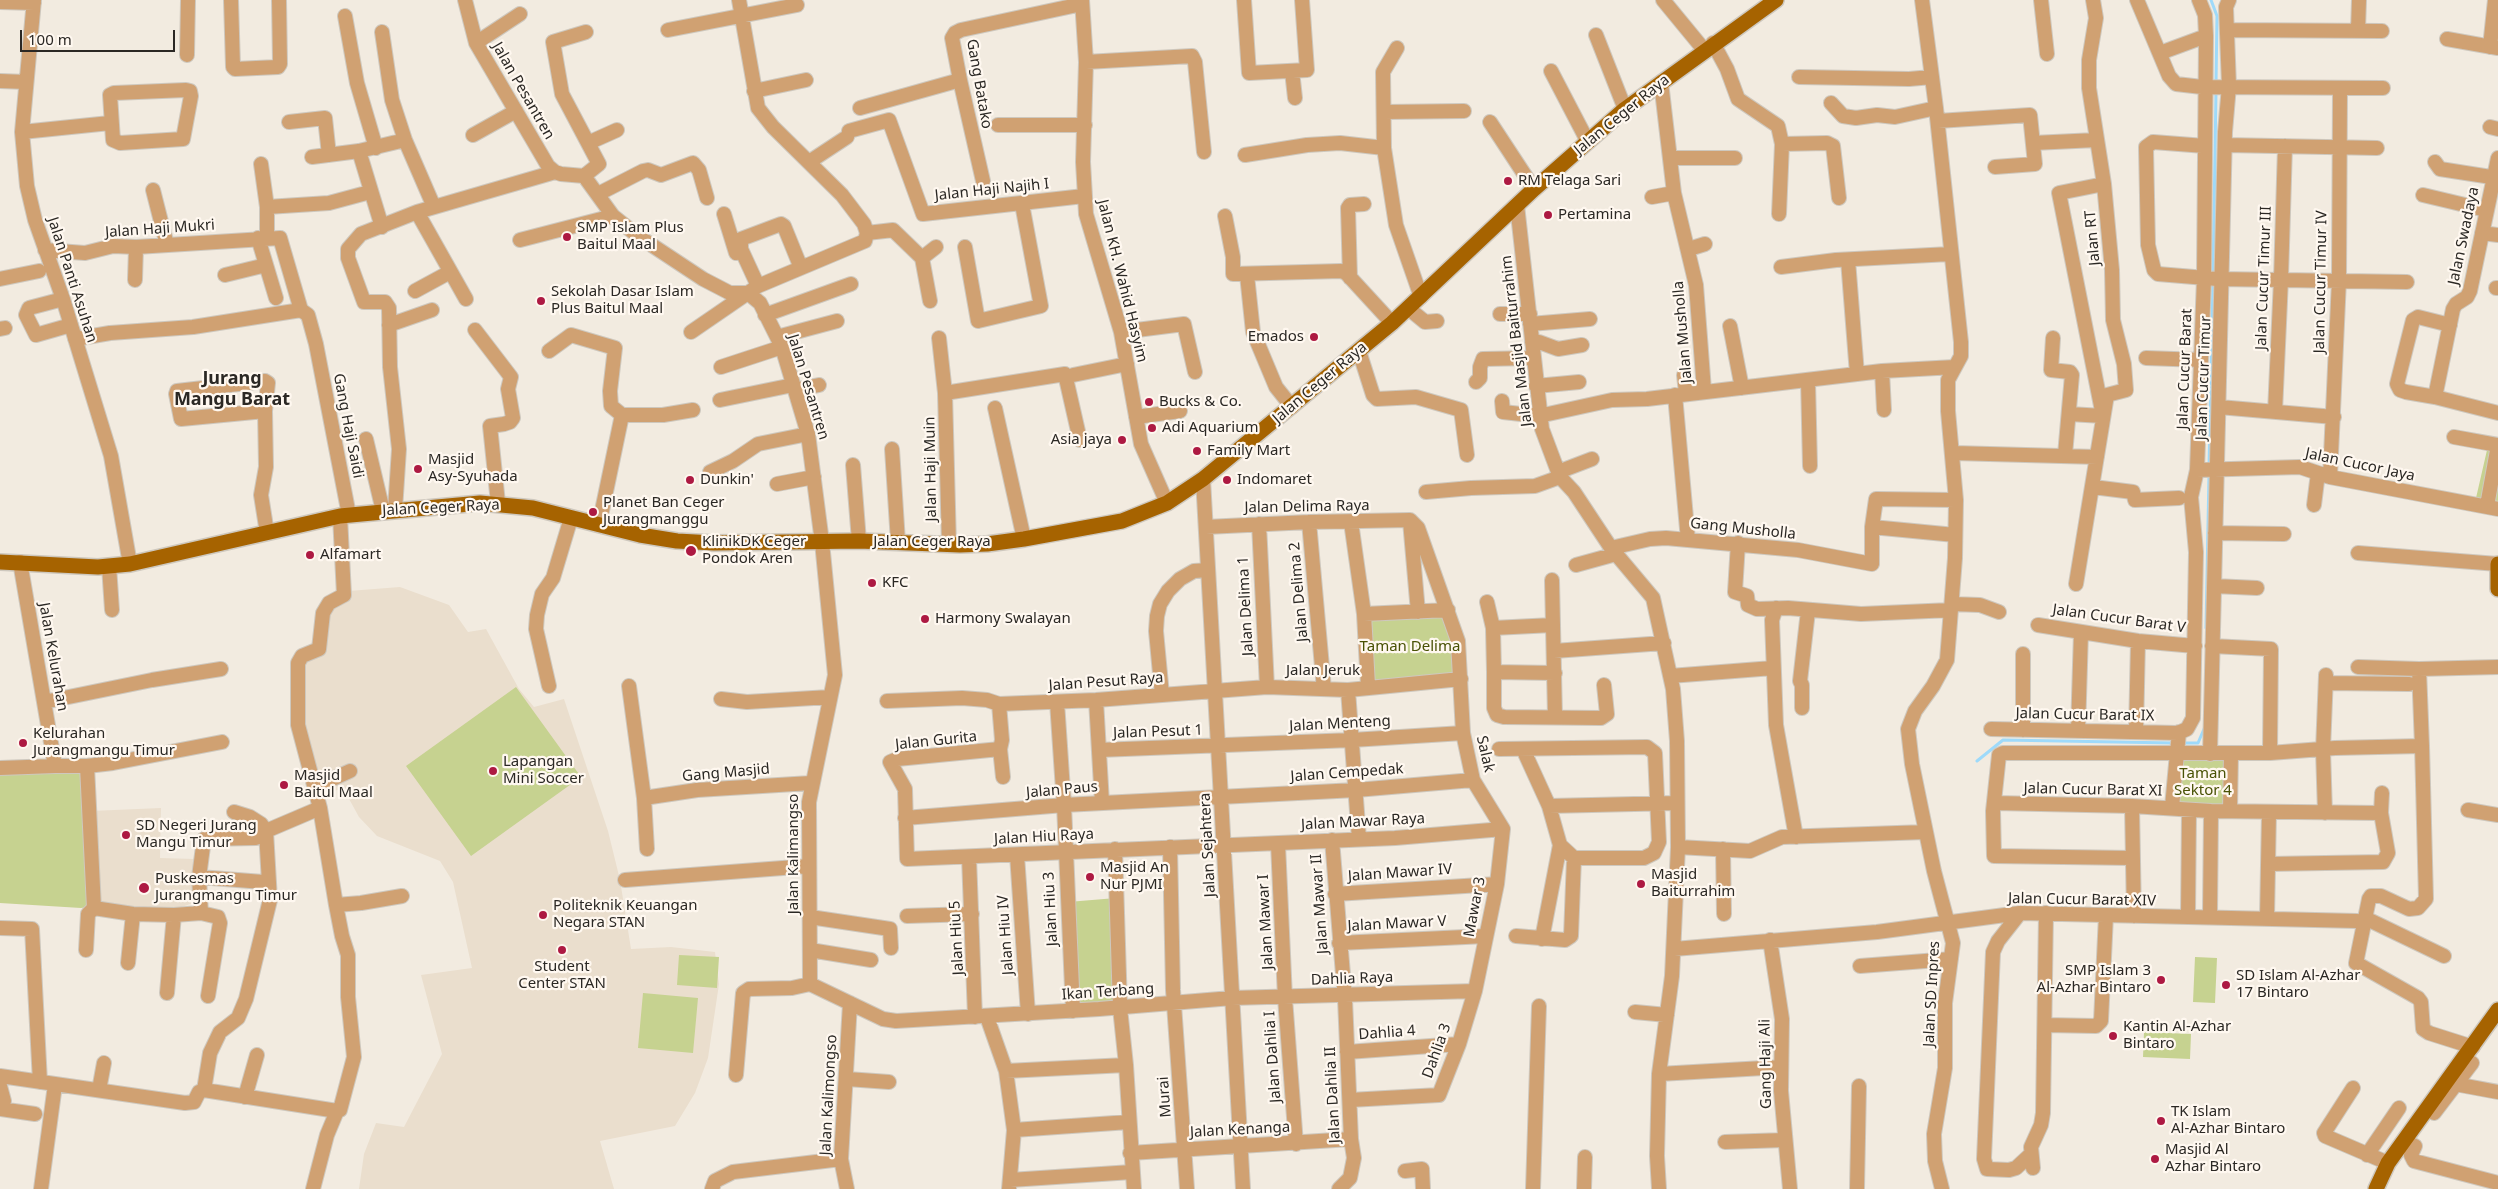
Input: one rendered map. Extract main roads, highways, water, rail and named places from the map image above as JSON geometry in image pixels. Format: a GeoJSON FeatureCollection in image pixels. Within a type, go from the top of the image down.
{"type":"FeatureCollection","features":[{"type":"Feature","properties":{"kind":"main road","name":"Jalan Ceger Raya"},"geometry":{"type":"LineString","coordinates":[[0,562],[109,566],[130,564],[345,516],[389,510],[498,503],[533,508],[599,525],[677,541],[714,543],[898,542],[949,545],[1024,539],[1122,521],[1168,503],[1203,479],[1392,323],[1534,189],[1625,109],[1776,0]]}},
{"type":"Feature","properties":{"kind":"main road"},"geometry":{"type":"LineString","coordinates":[[2498,564],[2498,589]]}},
{"type":"Feature","properties":{"kind":"main road"},"geometry":{"type":"LineString","coordinates":[[2376,1189],[2388,1163],[2498,1010]]}},
{"type":"Feature","properties":{"kind":"waterway"},"geometry":{"type":"LineString","coordinates":[[2211,0],[2217,16],[2216,83]]}},
{"type":"Feature","properties":{"kind":"waterway"},"geometry":{"type":"LineString","coordinates":[[2213,276],[2216,92]]}},
{"type":"Feature","properties":{"kind":"waterway"},"geometry":{"type":"LineString","coordinates":[[2209,466],[2213,282]]}},
{"type":"Feature","properties":{"kind":"waterway"},"geometry":{"type":"LineString","coordinates":[[2206,628],[2209,474]]}},
{"type":"Feature","properties":{"kind":"waterway"},"geometry":{"type":"LineString","coordinates":[[2182,743],[2198,743],[2204,729]]}},
{"type":"Feature","properties":{"kind":"waterway"},"geometry":{"type":"LineString","coordinates":[[1977,761],[2003,740],[2173,743]]}},
{"type":"Feature","properties":{"kind":"place","name":"RM Telaga Sari"},"geometry":{"type":"Point","coordinates":[1508,181]}},
{"type":"Feature","properties":{"kind":"place","name":"Pertamina"},"geometry":{"type":"Point","coordinates":[1548,215]}},
{"type":"Feature","properties":{"kind":"place","name":"SMP Islam Plus Baitul Maal"},"geometry":{"type":"Point","coordinates":[567,237]}},
{"type":"Feature","properties":{"kind":"place","name":"Sekolah Dasar Islam Plus Baitul Maal"},"geometry":{"type":"Point","coordinates":[541,301]}},
{"type":"Feature","properties":{"kind":"place","name":"Emados"},"geometry":{"type":"Point","coordinates":[1314,337]}},
{"type":"Feature","properties":{"kind":"place","name":"Bucks & Co."},"geometry":{"type":"Point","coordinates":[1149,402]}},
{"type":"Feature","properties":{"kind":"place","name":"Adi Aquarium"},"geometry":{"type":"Point","coordinates":[1152,428]}},
{"type":"Feature","properties":{"kind":"place","name":"Asia jaya"},"geometry":{"type":"Point","coordinates":[1122,440]}},
{"type":"Feature","properties":{"kind":"place","name":"Family Mart"},"geometry":{"type":"Point","coordinates":[1197,451]}},
{"type":"Feature","properties":{"kind":"place","name":"Masjid Asy-Syuhada"},"geometry":{"type":"Point","coordinates":[418,469]}},
{"type":"Feature","properties":{"kind":"place","name":"Dunkin'"},"geometry":{"type":"Point","coordinates":[690,480]}},
{"type":"Feature","properties":{"kind":"place","name":"Indomaret"},"geometry":{"type":"Point","coordinates":[1227,480]}},
{"type":"Feature","properties":{"kind":"place","name":"Planet Ban Ceger Jurangmanggu"},"geometry":{"type":"Point","coordinates":[593,512]}},
{"type":"Feature","properties":{"kind":"place","name":"KlinikDK Ceger Pondok Aren"},"geometry":{"type":"Point","coordinates":[691,551]}},
{"type":"Feature","properties":{"kind":"place","name":"Alfamart"},"geometry":{"type":"Point","coordinates":[310,555]}},
{"type":"Feature","properties":{"kind":"place","name":"KFC"},"geometry":{"type":"Point","coordinates":[872,583]}},
{"type":"Feature","properties":{"kind":"place","name":"Harmony Swalayan"},"geometry":{"type":"Point","coordinates":[925,619]}},
{"type":"Feature","properties":{"kind":"place","name":"Kelurahan Jurangmangu Timur"},"geometry":{"type":"Point","coordinates":[23,743]}},
{"type":"Feature","properties":{"kind":"place","name":"Lapangan Mini Soccer"},"geometry":{"type":"Point","coordinates":[493,771]}},
{"type":"Feature","properties":{"kind":"place","name":"Masjid Baitul Maal"},"geometry":{"type":"Point","coordinates":[284,785]}},
{"type":"Feature","properties":{"kind":"place","name":"SD Negeri Jurang Mangu Timur"},"geometry":{"type":"Point","coordinates":[126,835]}},
{"type":"Feature","properties":{"kind":"place","name":"Masjid An Nur PJMI"},"geometry":{"type":"Point","coordinates":[1090,877]}},
{"type":"Feature","properties":{"kind":"place","name":"Masjid Baiturrahim"},"geometry":{"type":"Point","coordinates":[1641,884]}},
{"type":"Feature","properties":{"kind":"place","name":"Puskesmas Jurangmangu Timur"},"geometry":{"type":"Point","coordinates":[144,888]}},
{"type":"Feature","properties":{"kind":"place","name":"Politeknik Keuangan Negara STAN"},"geometry":{"type":"Point","coordinates":[543,915]}},
{"type":"Feature","properties":{"kind":"place","name":"Student Center STAN"},"geometry":{"type":"Point","coordinates":[562,950]}},
{"type":"Feature","properties":{"kind":"place","name":"SMP Islam 3 Al-Azhar Bintaro"},"geometry":{"type":"Point","coordinates":[2161,980]}},
{"type":"Feature","properties":{"kind":"place","name":"SD Islam Al-Azhar 17 Bintaro"},"geometry":{"type":"Point","coordinates":[2226,985]}},
{"type":"Feature","properties":{"kind":"place","name":"Kantin Al-Azhar Bintaro"},"geometry":{"type":"Point","coordinates":[2113,1036]}},
{"type":"Feature","properties":{"kind":"place","name":"TK Islam Al-Azhar Bintaro"},"geometry":{"type":"Point","coordinates":[2161,1121]}},
{"type":"Feature","properties":{"kind":"place","name":"Masjid Al Azhar Bintaro"},"geometry":{"type":"Point","coordinates":[2155,1159]}},
{"type":"Feature","properties":{"kind":"district","name":"Jurang Mangu Barat"},"geometry":{"type":"Point","coordinates":[232,389]}},
{"type":"Feature","properties":{"kind":"park label","name":"Taman Delima"},"geometry":{"type":"Point","coordinates":[1410,647]}},
{"type":"Feature","properties":{"kind":"park label","name":"Taman Sektor 4"},"geometry":{"type":"Point","coordinates":[2203,782]}}]}
